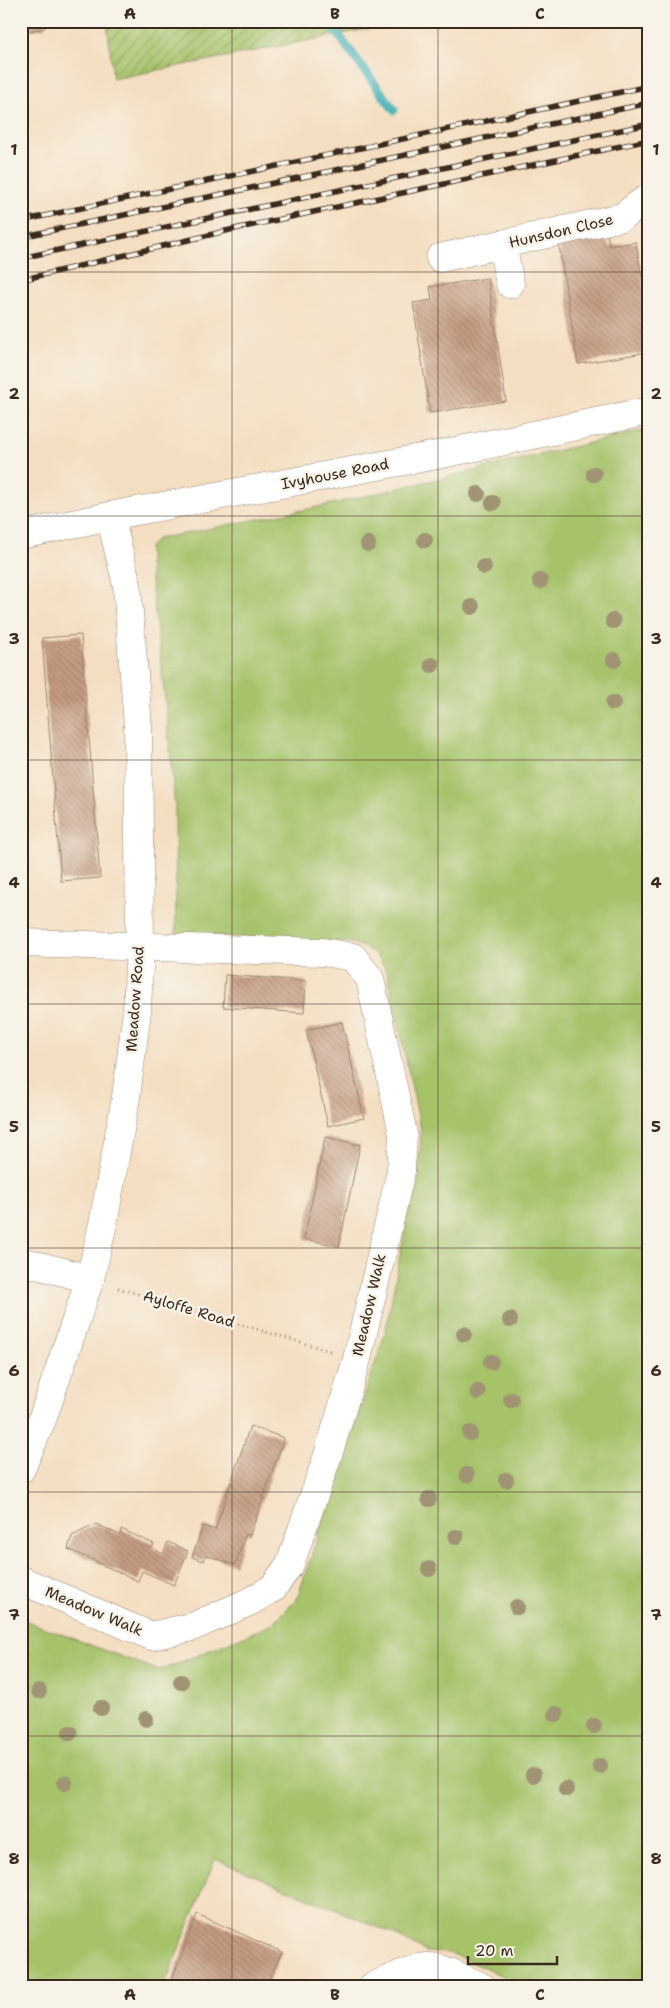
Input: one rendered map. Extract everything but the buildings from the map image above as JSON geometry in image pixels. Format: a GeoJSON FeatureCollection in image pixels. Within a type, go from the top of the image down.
{"type":"FeatureCollection","features":[{"type":"Feature","properties":{"kind":"street","name":"Hunsdon Close"},"geometry":{"type":"LineString","coordinates":[[440,258],[622,217],[648,205]]}},
{"type":"Feature","properties":{"kind":"street","name":"Hunsdon Close"},"geometry":{"type":"LineString","coordinates":[[502,244],[510,284]]}},
{"type":"Feature","properties":{"kind":"street","name":"Ivyhouse Road"},"geometry":{"type":"LineString","coordinates":[[21,535],[110,516],[442,454],[649,411]]}},
{"type":"Feature","properties":{"kind":"street","name":"Meadow Road"},"geometry":{"type":"LineString","coordinates":[[21,1469],[42,1420],[90,1279],[103,1224],[126,1097],[137,1011],[140,945],[138,726],[127,585],[110,516]]}},
{"type":"Feature","properties":{"kind":"street","name":"Meadow Walk"},"geometry":{"type":"LineString","coordinates":[[21,943],[140,945],[323,952],[353,957],[370,979],[403,1134],[401,1171],[357,1359],[328,1455],[290,1564],[273,1588],[251,1601],[192,1627],[151,1636],[21,1580]]}},
{"type":"Feature","properties":{"kind":"street"},"geometry":{"type":"LineString","coordinates":[[21,1261],[90,1279]]}},
{"type":"Feature","properties":{"kind":"street"},"geometry":{"type":"LineString","coordinates":[[372,1987],[407,1972],[428,1967],[448,1972],[482,1987]]}},
{"type":"Feature","properties":{"kind":"path","name":"Ayloffe Road"},"geometry":{"type":"LineString","coordinates":[[90,1279],[357,1359]]}},
{"type":"Feature","properties":{"kind":"green space"},"geometry":{"type":"Polygon","coordinates":[[[107,21],[408,21],[113,79],[107,21]]]}},
{"type":"Feature","properties":{"kind":"green space"},"geometry":{"type":"Polygon","coordinates":[[[649,429],[649,1987],[529,1987],[450,1953],[426,1952],[394,1934],[215,1859],[164,1987],[21,1987],[21,1619],[157,1670],[164,1669],[271,1625],[297,1599],[385,1334],[420,1152],[421,1130],[388,975],[381,962],[373,953],[348,942],[176,934],[175,806],[149,564],[149,547],[157,539],[323,506],[649,429]]]}},
{"type":"Feature","properties":{"kind":"waterway"},"geometry":{"type":"LineString","coordinates":[[328,21],[394,110]]}},
{"type":"Feature","properties":{"kind":"railway"},"geometry":{"type":"LineString","coordinates":[[21,221],[649,86]]}},
{"type":"Feature","properties":{"kind":"railway"},"geometry":{"type":"LineString","coordinates":[[21,237],[649,103]]}},
{"type":"Feature","properties":{"kind":"railway"},"geometry":{"type":"LineString","coordinates":[[21,258],[649,124]]}},
{"type":"Feature","properties":{"kind":"railway"},"geometry":{"type":"LineString","coordinates":[[21,280],[230,230],[649,140]]}}]}
